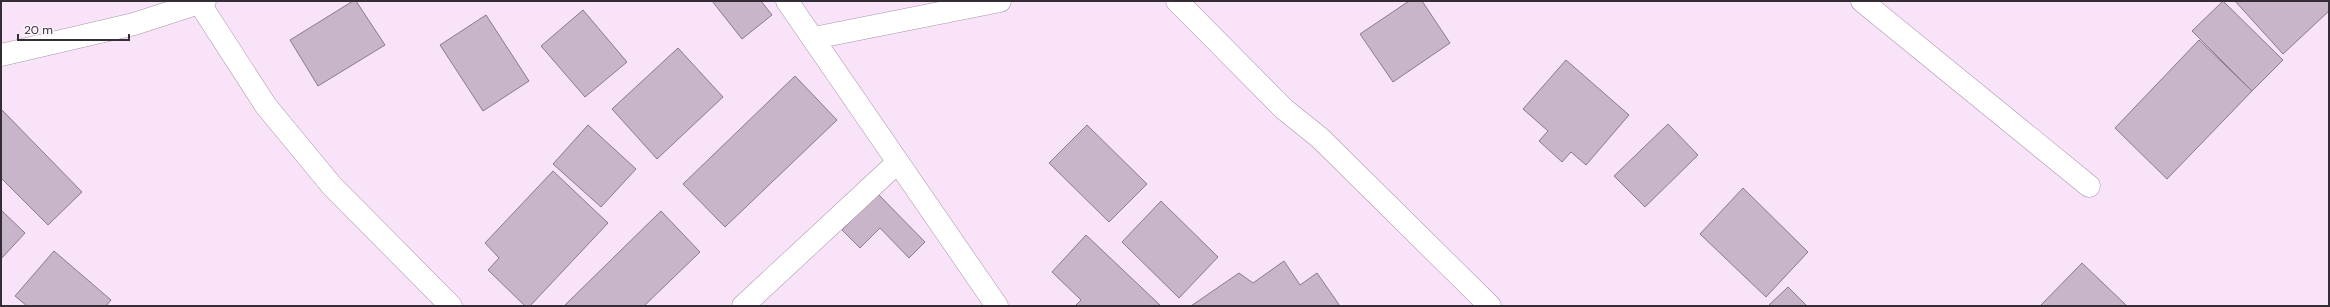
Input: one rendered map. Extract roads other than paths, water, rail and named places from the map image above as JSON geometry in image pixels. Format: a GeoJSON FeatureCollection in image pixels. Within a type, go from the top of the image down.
{"type":"FeatureCollection","features":[{"type":"Feature","properties":{"kind":"street"},"geometry":{"type":"LineString","coordinates":[[787,1],[814,38],[997,306]]}},
{"type":"Feature","properties":{"kind":"street"},"geometry":{"type":"LineString","coordinates":[[814,38],[1000,1]]}},
{"type":"Feature","properties":{"kind":"street"},"geometry":{"type":"LineString","coordinates":[[1177,1],[1284,110],[1320,138],[1490,306]]}},
{"type":"Feature","properties":{"kind":"street"},"geometry":{"type":"LineString","coordinates":[[1862,1],[2089,186]]}},
{"type":"Feature","properties":{"kind":"street"},"geometry":{"type":"LineString","coordinates":[[1,55],[134,24],[203,2],[266,106],[327,180],[451,306]]}},
{"type":"Feature","properties":{"kind":"street"},"geometry":{"type":"LineString","coordinates":[[743,306],[898,162]]}}]}
